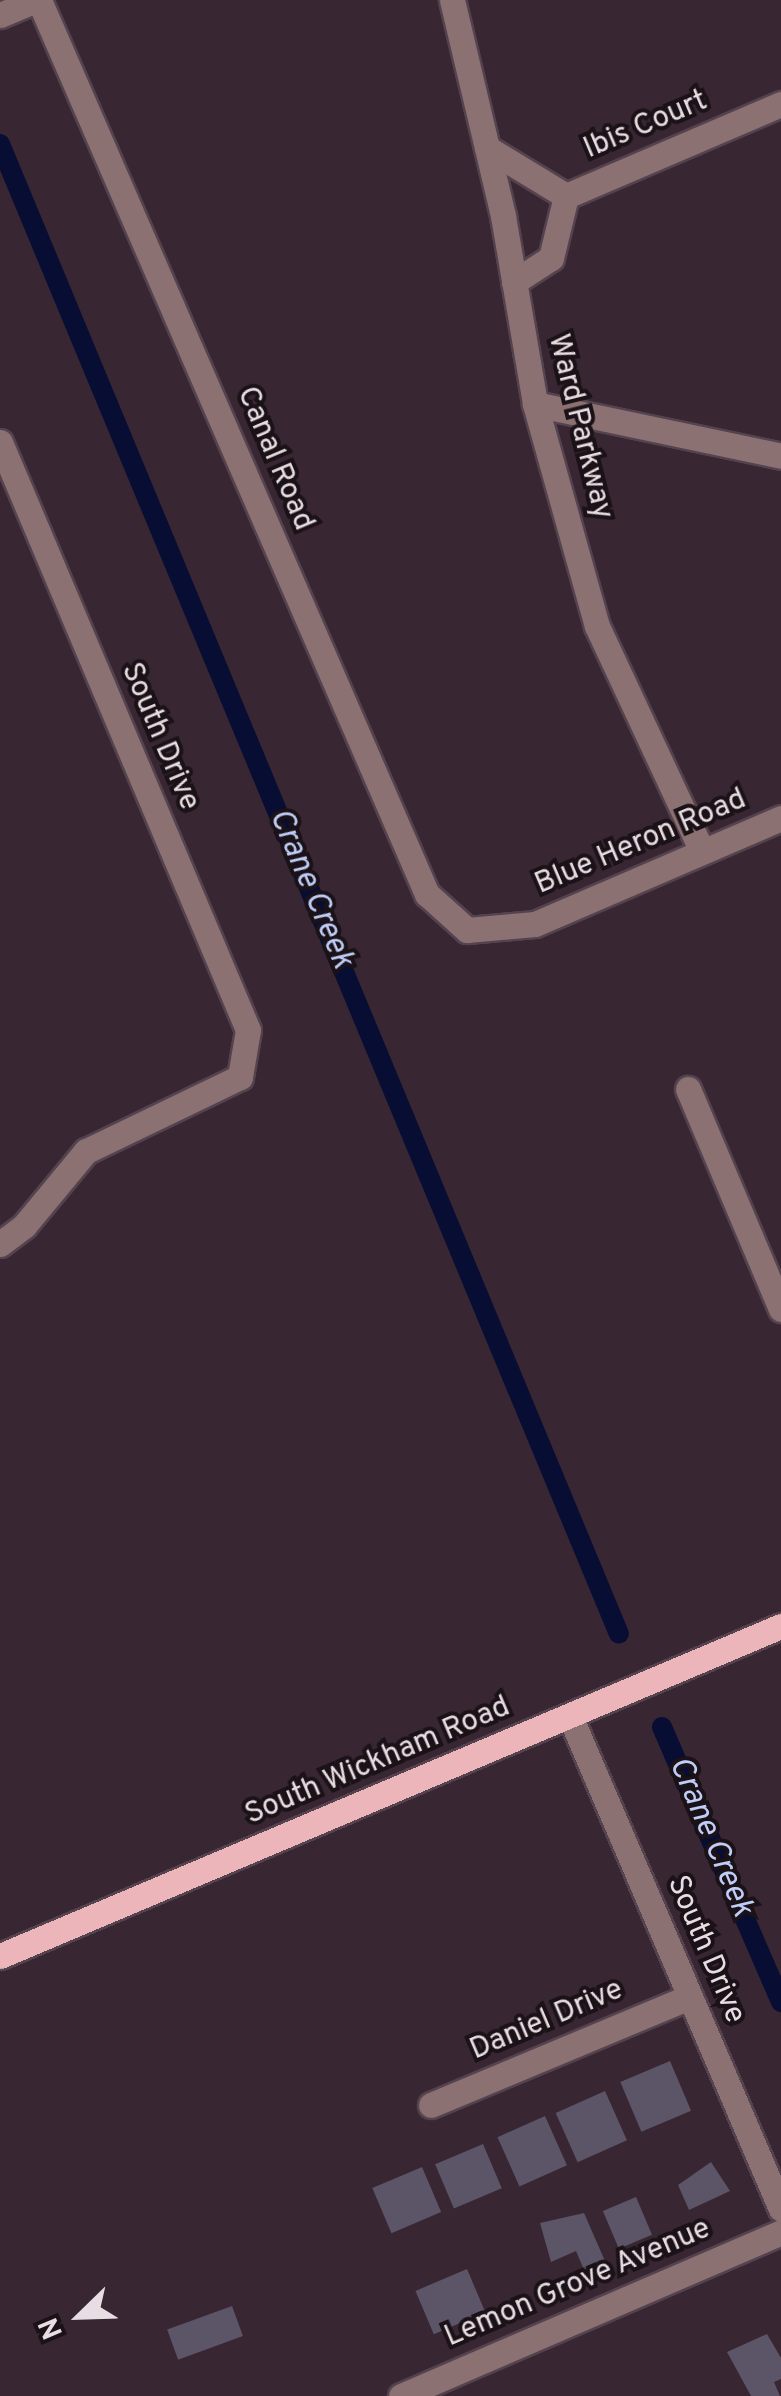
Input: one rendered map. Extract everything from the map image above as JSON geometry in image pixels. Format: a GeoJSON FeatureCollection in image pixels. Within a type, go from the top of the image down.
{"type":"FeatureCollection","features":[{"type":"Feature","properties":{"kind":"main road","name":"South Wickham Road"},"geometry":{"type":"LineString","coordinates":[[0,1956],[781,1626]]}},
{"type":"Feature","properties":{"kind":"street"},"geometry":{"type":"LineString","coordinates":[[2,14],[38,0]]}},
{"type":"Feature","properties":{"kind":"street","name":"Canal Road"},"geometry":{"type":"LineString","coordinates":[[38,0],[427,894],[467,930]]}},
{"type":"Feature","properties":{"kind":"street","name":"Ward Parkway"},"geometry":{"type":"LineString","coordinates":[[452,0],[487,148],[535,404],[597,626],[702,850]]}},
{"type":"Feature","properties":{"kind":"street","name":"Ibis Court"},"geometry":{"type":"LineString","coordinates":[[487,148],[566,196],[781,104]]}},
{"type":"Feature","properties":{"kind":"street"},"geometry":{"type":"LineString","coordinates":[[514,282],[550,258],[566,196]]}},
{"type":"Feature","properties":{"kind":"street"},"geometry":{"type":"LineString","coordinates":[[535,404],[781,456]]}},
{"type":"Feature","properties":{"kind":"street","name":"South Drive"},"geometry":{"type":"LineString","coordinates":[[0,442],[248,1030],[247,1060],[240,1077],[218,1092],[86,1151],[24,1226],[0,1244]]}},
{"type":"Feature","properties":{"kind":"street","name":"Blue Heron Road"},"geometry":{"type":"LineString","coordinates":[[467,930],[535,924],[781,818]]}},
{"type":"Feature","properties":{"kind":"street"},"geometry":{"type":"LineString","coordinates":[[688,1089],[781,1309]]}},
{"type":"Feature","properties":{"kind":"street","name":"South Drive"},"geometry":{"type":"LineString","coordinates":[[570,1716],[781,2209]]}},
{"type":"Feature","properties":{"kind":"street","name":"Daniel Drive"},"geometry":{"type":"LineString","coordinates":[[430,2105],[689,1996]]}},
{"type":"Feature","properties":{"kind":"street","name":"Lemon Grove Avenue"},"geometry":{"type":"LineString","coordinates":[[402,2396],[781,2232]]}},
{"type":"Feature","properties":{"kind":"building"},"geometry":{"type":"Polygon","coordinates":[[[670,2061],[691,2111],[641,2132],[620,2082],[670,2061]]]}},
{"type":"Feature","properties":{"kind":"building"},"geometry":{"type":"Polygon","coordinates":[[[605,2091],[627,2140],[578,2162],[556,2113],[605,2091]]]}},
{"type":"Feature","properties":{"kind":"building"},"geometry":{"type":"Polygon","coordinates":[[[545,2116],[567,2165],[519,2186],[497,2137],[545,2116]]]}},
{"type":"Feature","properties":{"kind":"building"},"geometry":{"type":"Polygon","coordinates":[[[483,2144],[502,2188],[454,2209],[435,2164],[483,2144]]]}},
{"type":"Feature","properties":{"kind":"building"},"geometry":{"type":"Polygon","coordinates":[[[711,2162],[730,2191],[689,2210],[678,2185],[711,2162]]]}},
{"type":"Feature","properties":{"kind":"building"},"geometry":{"type":"Polygon","coordinates":[[[422,2167],[441,2212],[391,2233],[372,2188],[422,2167]]]}},
{"type":"Feature","properties":{"kind":"building"},"geometry":{"type":"Polygon","coordinates":[[[636,2197],[652,2235],[619,2249],[603,2211],[636,2197]]]}},
{"type":"Feature","properties":{"kind":"building"},"geometry":{"type":"Polygon","coordinates":[[[584,2213],[605,2261],[584,2270],[576,2251],[551,2262],[540,2223],[584,2213]]]}},
{"type":"Feature","properties":{"kind":"building"},"geometry":{"type":"Polygon","coordinates":[[[467,2269],[485,2312],[434,2334],[415,2291],[467,2269]]]}},
{"type":"Feature","properties":{"kind":"building"},"geometry":{"type":"Polygon","coordinates":[[[232,2306],[243,2336],[178,2360],[167,2330],[232,2306]]]}},
{"type":"Feature","properties":{"kind":"building"},"geometry":{"type":"Polygon","coordinates":[[[767,2334],[781,2358],[781,2379],[774,2382],[780,2396],[751,2396],[727,2352],[767,2334]]]}},
{"type":"Feature","properties":{"kind":"waterway","name":"Crane Creek"},"geometry":{"type":"LineString","coordinates":[[0,144],[619,1634]]}},
{"type":"Feature","properties":{"kind":"waterway","name":"Crane Creek"},"geometry":{"type":"LineString","coordinates":[[662,1727],[781,2002]]}}]}
